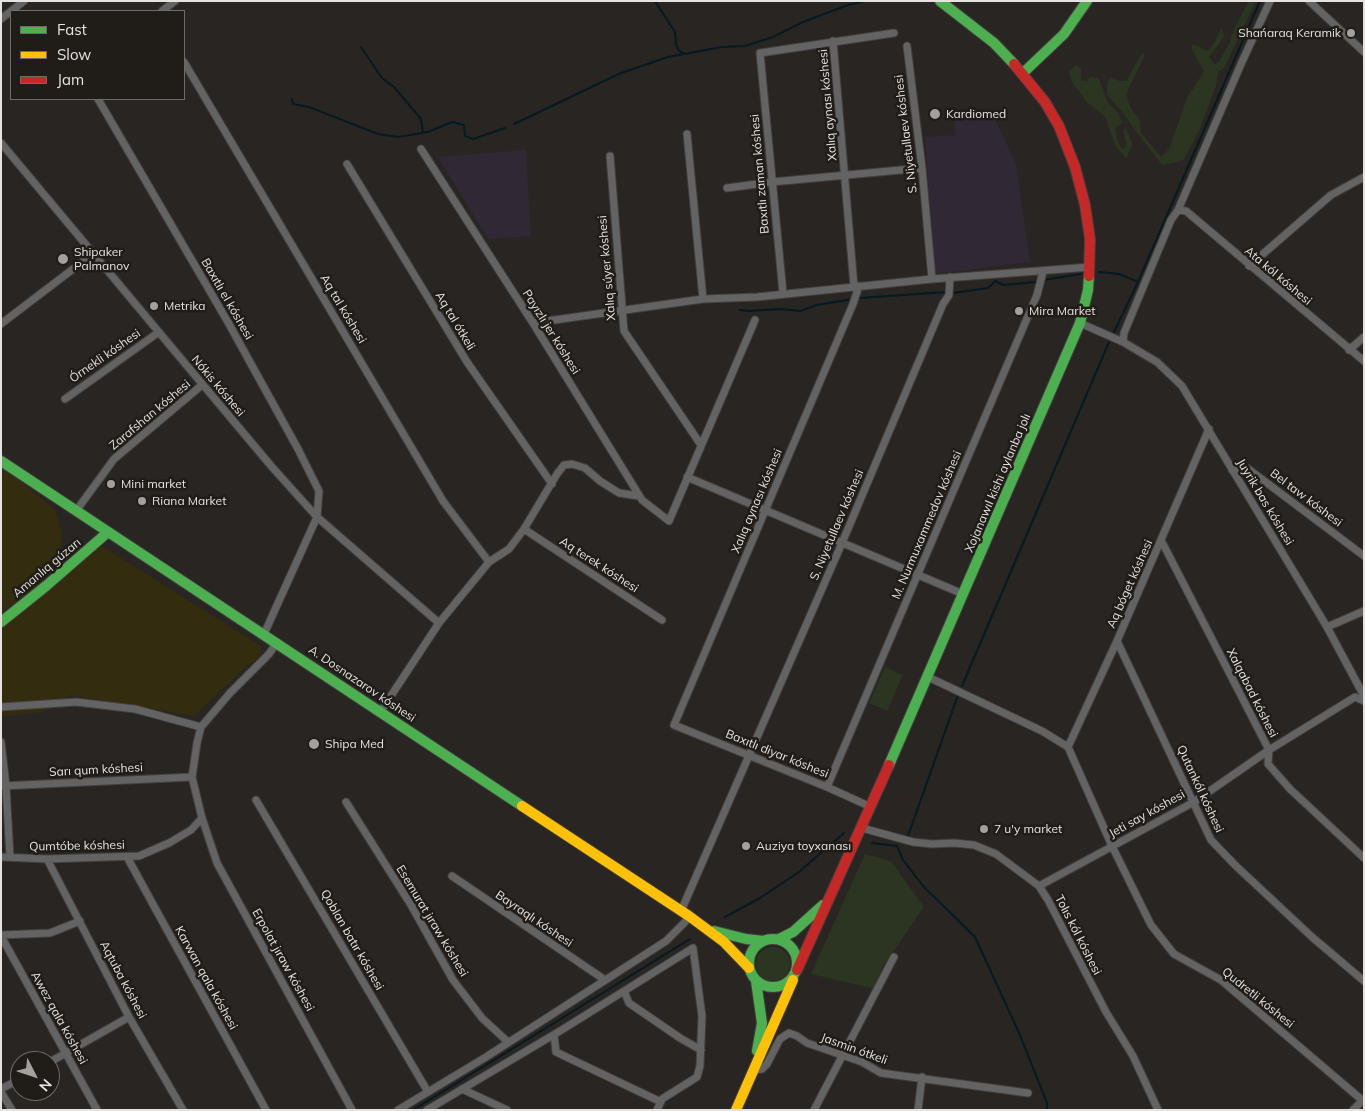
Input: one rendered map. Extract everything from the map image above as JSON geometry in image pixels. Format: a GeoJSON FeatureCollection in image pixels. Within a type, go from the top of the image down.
{"type":"FeatureCollection","features":[{"type":"Feature","properties":{"kind":"main road","name":"Xojanawıl kishi aylanba jolı"},"geometry":{"type":"LineString","coordinates":[[736,1110],[964,594],[1080,323],[1088,290],[1090,239],[1086,205],[1075,167],[1059,126],[1045,102],[1023,73],[994,43],[940,1]]}},
{"type":"Feature","properties":{"kind":"main road"},"geometry":{"type":"LineString","coordinates":[[1023,73],[1064,34],[1087,1]]}},
{"type":"Feature","properties":{"kind":"main road","name":"A. Dosnazarov kóshesi"},"geometry":{"type":"LineString","coordinates":[[1,462],[277,642],[708,929]]}},
{"type":"Feature","properties":{"kind":"main road","name":"Amanlıq gúzarı"},"geometry":{"type":"LineString","coordinates":[[1,622],[108,532]]}},
{"type":"Feature","properties":{"kind":"main road","name":"Xojanawıl kishi aylanba jolı"},"geometry":{"type":"LineString","coordinates":[[778,939],[793,932],[808,920],[830,897]]}},
{"type":"Feature","properties":{"kind":"main road"},"geometry":{"type":"LineString","coordinates":[[708,929],[731,936],[762,941],[778,939],[786,942],[792,947],[798,962],[796,972],[791,980],[778,988],[762,986],[756,981],[749,968],[724,942],[708,929]]}},
{"type":"Feature","properties":{"kind":"main road"},"geometry":{"type":"LineString","coordinates":[[749,968],[751,952],[762,941]]}},
{"type":"Feature","properties":{"kind":"main road","name":"Xojanawıl kishi aylanba jolı"},"geometry":{"type":"LineString","coordinates":[[754,1070],[762,1023],[756,981]]}},
{"type":"Feature","properties":{"kind":"street"},"geometry":{"type":"LineString","coordinates":[[12,10],[24,1]]}},
{"type":"Feature","properties":{"kind":"street"},"geometry":{"type":"LineString","coordinates":[[163,10],[175,1]]}},
{"type":"Feature","properties":{"kind":"street"},"geometry":{"type":"LineString","coordinates":[[1123,342],[1124,334],[1170,220],[1178,210],[1270,1]]}},
{"type":"Feature","properties":{"kind":"street"},"geometry":{"type":"LineString","coordinates":[[1309,1],[1364,52]]}},
{"type":"Feature","properties":{"kind":"street"},"geometry":{"type":"LineString","coordinates":[[833,41],[894,33]]}},
{"type":"Feature","properties":{"kind":"street","name":"Baxıtlı zaman kóshesi"},"geometry":{"type":"LineString","coordinates":[[783,293],[760,52],[833,41]]}},
{"type":"Feature","properties":{"kind":"street","name":"Xalıq aynası kóshesi"},"geometry":{"type":"LineString","coordinates":[[674,724],[850,313],[857,286],[833,41]]}},
{"type":"Feature","properties":{"kind":"street","name":"S. Niyetullaev kóshesi"},"geometry":{"type":"LineString","coordinates":[[907,46],[922,168],[932,279]]}},
{"type":"Feature","properties":{"kind":"street","name":"Aq tal kóshesi"},"geometry":{"type":"LineString","coordinates":[[185,64],[443,501],[489,562]]}},
{"type":"Feature","properties":{"kind":"street","name":"Baxıtlı el kóshesi"},"geometry":{"type":"LineString","coordinates":[[99,100],[229,324],[319,491],[317,517],[264,634]]}},
{"type":"Feature","properties":{"kind":"street"},"geometry":{"type":"LineString","coordinates":[[687,134],[704,299]]}},
{"type":"Feature","properties":{"kind":"street","name":"Nókis kóshesi"},"geometry":{"type":"LineString","coordinates":[[1,143],[202,385],[317,517],[439,624]]}},
{"type":"Feature","properties":{"kind":"street","name":"Payızlı jer kóshesi"},"geometry":{"type":"LineString","coordinates":[[421,148],[533,323],[642,500],[669,521],[687,477]]}},
{"type":"Feature","properties":{"kind":"street","name":"Xalıq súyer kóshesi"},"geometry":{"type":"LineString","coordinates":[[610,156],[624,331],[701,445]]}},
{"type":"Feature","properties":{"kind":"street","name":"Aq tal ótkeli"},"geometry":{"type":"LineString","coordinates":[[347,164],[467,362],[552,484]]}},
{"type":"Feature","properties":{"kind":"street"},"geometry":{"type":"LineString","coordinates":[[727,188],[922,168]]}},
{"type":"Feature","properties":{"kind":"street"},"geometry":{"type":"LineString","coordinates":[[1249,266],[1331,195],[1364,177]]}},
{"type":"Feature","properties":{"kind":"street","name":"Ata kól kóshesi"},"geometry":{"type":"LineString","coordinates":[[1178,210],[1186,211],[1364,362]]}},
{"type":"Feature","properties":{"kind":"street"},"geometry":{"type":"LineString","coordinates":[[1,324],[94,253]]}},
{"type":"Feature","properties":{"kind":"street"},"geometry":{"type":"LineString","coordinates":[[533,323],[704,299],[757,297],[950,277],[1043,272],[1090,267]]}},
{"type":"Feature","properties":{"kind":"street","name":"M. Nurmuxammedov kóshesi"},"geometry":{"type":"LineString","coordinates":[[827,787],[1037,295],[1043,272]]}},
{"type":"Feature","properties":{"kind":"street","name":"S. Niyetullaev kóshesi"},"geometry":{"type":"LineString","coordinates":[[398,1110],[666,941],[685,922],[685,913],[750,755],[943,304],[949,295],[950,277]]}},
{"type":"Feature","properties":{"kind":"street"},"geometry":{"type":"LineString","coordinates":[[755,320],[687,477],[964,594]]}},
{"type":"Feature","properties":{"kind":"street","name":"Juyrik bas kóshesi"},"geometry":{"type":"LineString","coordinates":[[1080,323],[1123,342],[1157,362],[1182,386],[1327,626],[1364,696]]}},
{"type":"Feature","properties":{"kind":"street","name":"Órnekli kóshesi"},"geometry":{"type":"LineString","coordinates":[[65,398],[159,332]]}},
{"type":"Feature","properties":{"kind":"street"},"geometry":{"type":"LineString","coordinates":[[1349,350],[1364,337]]}},
{"type":"Feature","properties":{"kind":"street","name":"Zarafshan kóshesi"},"geometry":{"type":"LineString","coordinates":[[76,510],[114,459],[202,385]]}},
{"type":"Feature","properties":{"kind":"street","name":"Aq bóget kóshesi"},"geometry":{"type":"LineString","coordinates":[[1068,747],[1117,641],[1209,429]]}},
{"type":"Feature","properties":{"kind":"street"},"geometry":{"type":"LineString","coordinates":[[381,711],[439,624],[489,562],[509,549],[524,529],[564,465],[572,464],[584,468],[600,482],[620,493],[639,496]]}},
{"type":"Feature","properties":{"kind":"street","name":"Bel taw kóshesi"},"geometry":{"type":"LineString","coordinates":[[1232,470],[1247,468],[1364,556]]}},
{"type":"Feature","properties":{"kind":"street","name":"Aq terek kóshesi"},"geometry":{"type":"LineString","coordinates":[[524,529],[662,620]]}},
{"type":"Feature","properties":{"kind":"street","name":"Xalqabad kóshesi"},"geometry":{"type":"LineString","coordinates":[[1161,540],[1269,750],[1268,764],[1290,788],[1364,858]]}},
{"type":"Feature","properties":{"kind":"street"},"geometry":{"type":"LineString","coordinates":[[1327,626],[1364,611]]}},
{"type":"Feature","properties":{"kind":"street","name":"Qutankól kóshesi"},"geometry":{"type":"LineString","coordinates":[[1117,641],[1212,840],[1312,937],[1364,981]]}},
{"type":"Feature","properties":{"kind":"street"},"geometry":{"type":"LineString","coordinates":[[192,777],[197,743],[202,727],[230,693],[269,654],[277,642]]}},
{"type":"Feature","properties":{"kind":"street"},"geometry":{"type":"LineString","coordinates":[[928,677],[1042,731],[1068,747]]}},
{"type":"Feature","properties":{"kind":"street","name":"Jeti say kóshesi"},"geometry":{"type":"LineString","coordinates":[[1039,886],[1194,802],[1269,750],[1355,697],[1364,700]]}},
{"type":"Feature","properties":{"kind":"street"},"geometry":{"type":"LineString","coordinates":[[1,707],[76,702],[135,709],[202,727]]}},
{"type":"Feature","properties":{"kind":"street","name":"Baxıtlı diyar kóshesi"},"geometry":{"type":"LineString","coordinates":[[674,724],[871,807]]}},
{"type":"Feature","properties":{"kind":"street"},"geometry":{"type":"LineString","coordinates":[[1,742],[10,857]]}},
{"type":"Feature","properties":{"kind":"street","name":"Qudretli kóshesi"},"geometry":{"type":"LineString","coordinates":[[1068,747],[1112,846],[1151,925],[1174,954],[1221,980],[1363,1100]]}},
{"type":"Feature","properties":{"kind":"street","name":"Sarı qum kóshesi"},"geometry":{"type":"LineString","coordinates":[[4,786],[192,777]]}},
{"type":"Feature","properties":{"kind":"street","name":"Erpolat jıraw kóshesi"},"geometry":{"type":"LineString","coordinates":[[192,777],[202,818],[217,863],[352,1110]]}},
{"type":"Feature","properties":{"kind":"street","name":"Qoblan batır kóshesi"},"geometry":{"type":"LineString","coordinates":[[256,800],[428,1092]]}},
{"type":"Feature","properties":{"kind":"street","name":"Esemurat jıraw kóshesi"},"geometry":{"type":"LineString","coordinates":[[346,802],[411,905],[453,980],[482,1018],[508,1042]]}},
{"type":"Feature","properties":{"kind":"street","name":"Qumtóbe kóshesi"},"geometry":{"type":"LineString","coordinates":[[1,857],[47,859],[139,856],[169,843],[191,830],[202,818]]}},
{"type":"Feature","properties":{"kind":"street","name":"Tolıs kól kóshesi"},"geometry":{"type":"LineString","coordinates":[[862,828],[913,842],[974,845],[996,854],[1039,886],[1106,1012],[1133,1056],[1158,1110]]}},
{"type":"Feature","properties":{"kind":"street","name":"Karwan qala kóshesi"},"geometry":{"type":"LineString","coordinates":[[127,857],[266,1110]]}},
{"type":"Feature","properties":{"kind":"street","name":"Aqtuba kóshesi"},"geometry":{"type":"LineString","coordinates":[[47,859],[129,1017],[183,1110]]}},
{"type":"Feature","properties":{"kind":"street","name":"Bayraqlı kóshesi"},"geometry":{"type":"LineString","coordinates":[[452,876],[605,980]]}},
{"type":"Feature","properties":{"kind":"street"},"geometry":{"type":"LineString","coordinates":[[1,935],[50,933],[80,921]]}},
{"type":"Feature","properties":{"kind":"street","name":"Awez qala kóshesi"},"geometry":{"type":"LineString","coordinates":[[1,935],[97,1110]]}},
{"type":"Feature","properties":{"kind":"street"},"geometry":{"type":"LineString","coordinates":[[427,1110],[554,1035],[693,948],[702,1016],[700,1066],[697,1077],[662,1099],[657,1110]]}},
{"type":"Feature","properties":{"kind":"street"},"geometry":{"type":"LineString","coordinates":[[814,1110],[894,957]]}},
{"type":"Feature","properties":{"kind":"street"},"geometry":{"type":"LineString","coordinates":[[624,991],[629,1003],[700,1050]]}},
{"type":"Feature","properties":{"kind":"street"},"geometry":{"type":"LineString","coordinates":[[60,1056],[129,1017]]}},
{"type":"Feature","properties":{"kind":"street","name":"Jasmin ótkeli"},"geometry":{"type":"LineString","coordinates":[[754,1070],[762,1069],[767,1064],[780,1039],[790,1033],[807,1043],[862,1062],[881,1072],[1028,1093]]}},
{"type":"Feature","properties":{"kind":"street"},"geometry":{"type":"LineString","coordinates":[[554,1035],[556,1052],[661,1102]]}},
{"type":"Feature","properties":{"kind":"street"},"geometry":{"type":"LineString","coordinates":[[918,1110],[922,1077]]}},
{"type":"Feature","properties":{"kind":"street"},"geometry":{"type":"LineString","coordinates":[[462,1089],[507,1110]]}},
{"type":"Feature","properties":{"kind":"street"},"geometry":{"type":"LineString","coordinates":[[1,1091],[12,1110]]}},
{"type":"Feature","properties":{"kind":"street"},"geometry":{"type":"LineString","coordinates":[[1353,1110],[1363,1100]]}},
{"type":"Feature","properties":{"kind":"shaded area"},"geometry":{"type":"Polygon","coordinates":[[[994,117],[1016,164],[1030,262],[935,274],[925,137],[955,135],[954,121],[994,117]]]}},
{"type":"Feature","properties":{"kind":"shaded area"},"geometry":{"type":"Polygon","coordinates":[[[526,150],[531,236],[488,239],[438,157],[526,150]]]}},
{"type":"Feature","properties":{"kind":"green space"},"geometry":{"type":"Polygon","coordinates":[[[1249,1],[1256,1],[1224,68],[1218,72],[1216,86],[1199,131],[1184,159],[1162,165],[1125,115],[1107,95],[1107,84],[1110,78],[1126,81],[1142,53],[1145,55],[1126,94],[1130,106],[1140,121],[1141,133],[1161,157],[1169,149],[1188,95],[1204,71],[1191,48],[1193,44],[1208,51],[1222,27],[1224,35],[1209,57],[1215,64],[1219,62],[1249,1]]]}},
{"type":"Feature","properties":{"kind":"green space"},"geometry":{"type":"Polygon","coordinates":[[[1076,65],[1081,68],[1081,80],[1087,81],[1090,76],[1099,79],[1107,101],[1119,114],[1122,123],[1115,128],[1118,142],[1122,149],[1126,147],[1123,132],[1125,126],[1133,145],[1126,158],[1115,145],[1105,117],[1087,102],[1071,81],[1069,71],[1076,65]]]}},
{"type":"Feature","properties":{"kind":"green space"},"geometry":{"type":"Polygon","coordinates":[[[885,667],[903,675],[887,711],[869,703],[885,667]]]}},
{"type":"Feature","properties":{"kind":"green space"},"geometry":{"type":"Polygon","coordinates":[[[865,854],[891,861],[924,907],[882,968],[875,989],[811,974],[865,854]]]}},
{"type":"Feature","properties":{"kind":"green space"},"geometry":{"type":"Polygon","coordinates":[[[773,947],[785,952],[790,964],[785,976],[773,981],[761,976],[756,964],[761,952],[773,947]]]}},
{"type":"Feature","properties":{"kind":"sand"},"geometry":{"type":"Polygon","coordinates":[[[1,467],[54,509],[62,538],[60,552],[54,568],[32,590],[1,613],[1,467]]]}},
{"type":"Feature","properties":{"kind":"sand"},"geometry":{"type":"Polygon","coordinates":[[[100,545],[261,646],[260,657],[248,665],[194,716],[70,695],[42,712],[1,717],[1,623],[100,545]]]}},
{"type":"Feature","properties":{"kind":"waterway"},"geometry":{"type":"LineString","coordinates":[[655,1],[675,32],[679,51],[685,54]]}},
{"type":"Feature","properties":{"kind":"waterway"},"geometry":{"type":"LineString","coordinates":[[514,124],[621,73],[668,57],[722,47],[745,46],[773,37],[803,22],[848,5],[865,1]]}},
{"type":"Feature","properties":{"kind":"waterway"},"geometry":{"type":"LineString","coordinates":[[1114,332],[1138,282],[1260,1]]}},
{"type":"Feature","properties":{"kind":"waterway"},"geometry":{"type":"LineString","coordinates":[[361,47],[382,78],[394,87],[421,119],[423,133]]}},
{"type":"Feature","properties":{"kind":"waterway"},"geometry":{"type":"LineString","coordinates":[[292,99],[293,104],[309,107],[378,134],[398,137],[428,132],[452,122],[464,125],[465,136],[473,139],[505,128]]}},
{"type":"Feature","properties":{"kind":"waterway"},"geometry":{"type":"LineString","coordinates":[[1099,272],[1119,274],[1138,282]]}},
{"type":"Feature","properties":{"kind":"waterway"},"geometry":{"type":"LineString","coordinates":[[1044,280],[1081,274]]}},
{"type":"Feature","properties":{"kind":"waterway"},"geometry":{"type":"LineString","coordinates":[[953,293],[988,288],[995,281],[1003,285],[1036,282]]}},
{"type":"Feature","properties":{"kind":"waterway"},"geometry":{"type":"LineString","coordinates":[[860,298],[946,292]]}},
{"type":"Feature","properties":{"kind":"waterway"},"geometry":{"type":"LineString","coordinates":[[740,310],[781,309],[800,311],[817,305],[853,299]]}},
{"type":"Feature","properties":{"kind":"waterway"},"geometry":{"type":"LineString","coordinates":[[962,686],[1109,342]]}},
{"type":"Feature","properties":{"kind":"waterway"},"geometry":{"type":"LineString","coordinates":[[908,836],[958,695]]}},
{"type":"Feature","properties":{"kind":"waterway"},"geometry":{"type":"LineString","coordinates":[[725,917],[760,898],[799,872],[844,833]]}},
{"type":"Feature","properties":{"kind":"waterway"},"geometry":{"type":"LineString","coordinates":[[872,843],[897,846],[903,860],[923,886],[975,937],[1020,1035],[1047,1103],[1047,1110]]}},
{"type":"Feature","properties":{"kind":"waterway"},"geometry":{"type":"LineString","coordinates":[[413,1110],[690,939]]}},
{"type":"Feature","properties":{"kind":"traffic: fast"},"geometry":{"type":"LineString","coordinates":[[940,1],[994,43],[1014,64]]}},
{"type":"Feature","properties":{"kind":"traffic: fast"},"geometry":{"type":"LineString","coordinates":[[1023,73],[1064,34],[1087,1]]}},
{"type":"Feature","properties":{"kind":"traffic: fast"},"geometry":{"type":"LineString","coordinates":[[889,765],[1080,323],[1088,290],[1089,276]]}},
{"type":"Feature","properties":{"kind":"traffic: fast"},"geometry":{"type":"LineString","coordinates":[[1,461],[522,806]]}},
{"type":"Feature","properties":{"kind":"traffic: fast"},"geometry":{"type":"LineString","coordinates":[[1,622],[108,532]]}},
{"type":"Feature","properties":{"kind":"traffic: fast"},"geometry":{"type":"LineString","coordinates":[[779,939],[793,932],[823,905]]}},
{"type":"Feature","properties":{"kind":"traffic: fast"},"geometry":{"type":"LineString","coordinates":[[714,931],[763,941]]}},
{"type":"Feature","properties":{"kind":"traffic: fast"},"geometry":{"type":"LineString","coordinates":[[768,939],[778,939],[787,943],[793,949],[796,954],[797,963],[796,972],[787,983],[778,987],[768,987],[759,983],[753,977],[749,968],[749,958],[753,949],[759,943],[768,939]]}},
{"type":"Feature","properties":{"kind":"traffic: fast"},"geometry":{"type":"LineString","coordinates":[[756,981],[762,1023],[757,1051]]}},
{"type":"Feature","properties":{"kind":"traffic: slow"},"geometry":{"type":"LineString","coordinates":[[522,806],[689,916],[724,942],[749,968]]}},
{"type":"Feature","properties":{"kind":"traffic: slow"},"geometry":{"type":"LineString","coordinates":[[736,1110],[793,980]]}},
{"type":"Feature","properties":{"kind":"traffic: jam"},"geometry":{"type":"LineString","coordinates":[[1014,64],[1045,102],[1059,126],[1075,167],[1085,205],[1090,239],[1089,276]]}},
{"type":"Feature","properties":{"kind":"traffic: jam"},"geometry":{"type":"LineString","coordinates":[[797,970],[889,765]]}},
{"type":"Feature","properties":{"kind":"place","name":"Shańaraq Keramik"},"geometry":{"type":"Point","coordinates":[1351,33]}},
{"type":"Feature","properties":{"kind":"place","name":"Kardiomed"},"geometry":{"type":"Point","coordinates":[935,114]}},
{"type":"Feature","properties":{"kind":"place","name":"Shipaker Palmanov"},"geometry":{"type":"Point","coordinates":[63,259]}},
{"type":"Feature","properties":{"kind":"place","name":"Metrika"},"geometry":{"type":"Point","coordinates":[154,306]}},
{"type":"Feature","properties":{"kind":"place","name":"Mira Market"},"geometry":{"type":"Point","coordinates":[1019,311]}},
{"type":"Feature","properties":{"kind":"place","name":"Mini market"},"geometry":{"type":"Point","coordinates":[111,484]}},
{"type":"Feature","properties":{"kind":"place","name":"Riana Market"},"geometry":{"type":"Point","coordinates":[142,501]}},
{"type":"Feature","properties":{"kind":"place","name":"Shipa Med"},"geometry":{"type":"Point","coordinates":[314,744]}},
{"type":"Feature","properties":{"kind":"place","name":"7 u'y market"},"geometry":{"type":"Point","coordinates":[984,829]}},
{"type":"Feature","properties":{"kind":"place","name":"Auziya toyxanası"},"geometry":{"type":"Point","coordinates":[746,846]}}]}
